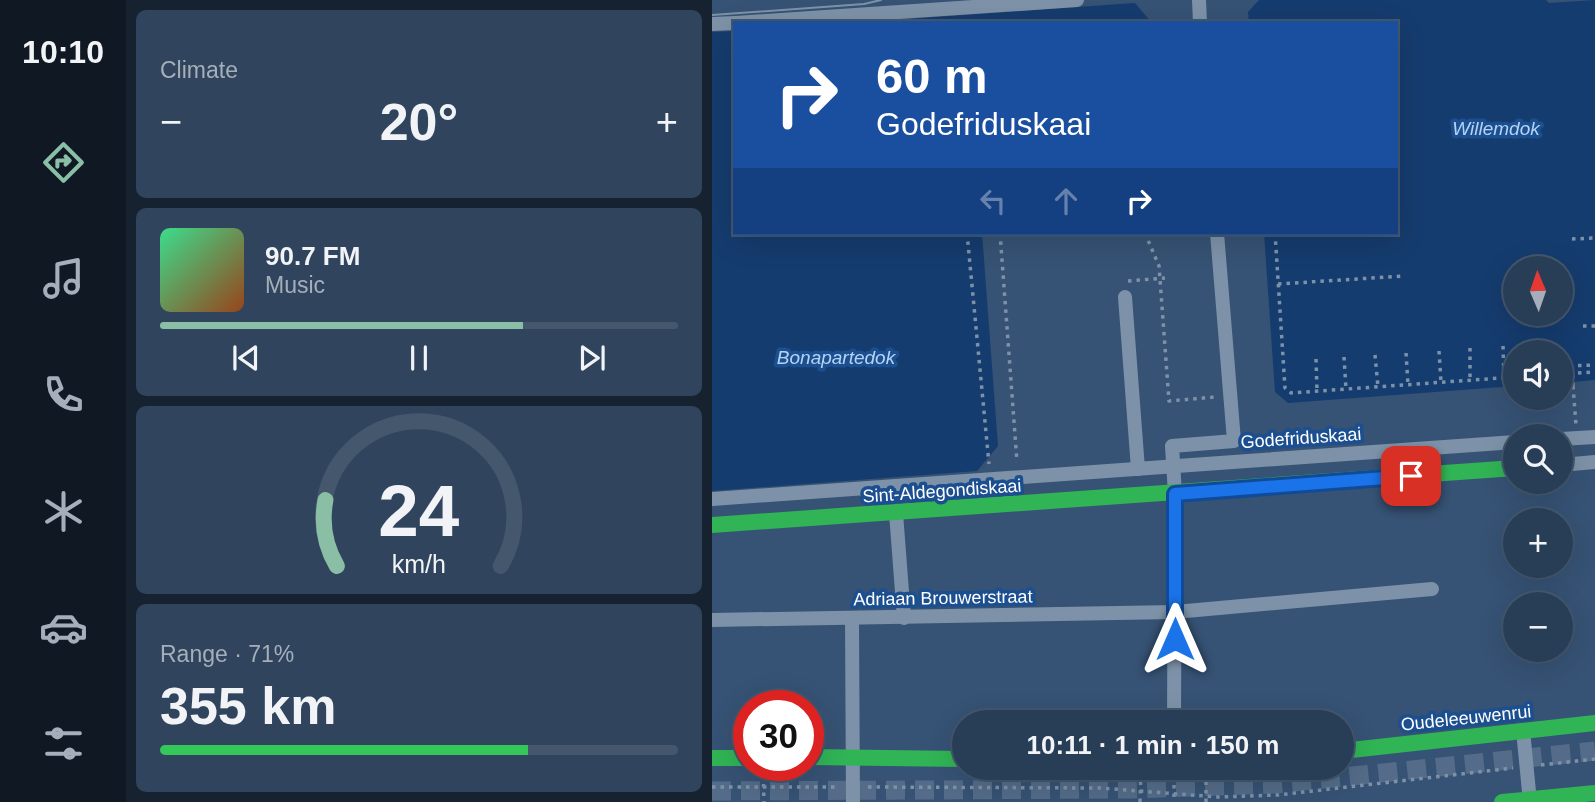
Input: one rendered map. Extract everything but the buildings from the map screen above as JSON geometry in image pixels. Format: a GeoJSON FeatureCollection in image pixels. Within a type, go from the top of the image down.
{"type":"FeatureCollection","features":[{"type":"Feature","properties":{"kind":"street"},"geometry":{"type":"LineString","coordinates":[[758,21],[945,5],[1077,0]]}},
{"type":"Feature","properties":{"kind":"street"},"geometry":{"type":"LineString","coordinates":[[1198,0],[1200,21]]}},
{"type":"Feature","properties":{"kind":"street"},"geometry":{"type":"LineString","coordinates":[[712,24],[733,23]]}},
{"type":"Feature","properties":{"kind":"street"},"geometry":{"type":"LineString","coordinates":[[1174,710],[1175,494],[1172,446],[1234,441],[1217,235]]}},
{"type":"Feature","properties":{"kind":"street"},"geometry":{"type":"LineString","coordinates":[[1125,297],[1138,469]]}},
{"type":"Feature","properties":{"kind":"street"},"geometry":{"type":"LineString","coordinates":[[1573,438],[1595,437]]}},
{"type":"Feature","properties":{"kind":"street","name":"Godefriduskaai"},"geometry":{"type":"LineString","coordinates":[[1173,467],[1503,443]]}},
{"type":"Feature","properties":{"kind":"street"},"geometry":{"type":"LineString","coordinates":[[1573,464],[1595,462]]}},
{"type":"Feature","properties":{"kind":"street","name":"Sint-Aldegondiskaai"},"geometry":{"type":"LineString","coordinates":[[712,499],[1173,467]]}},
{"type":"Feature","properties":{"kind":"street"},"geometry":{"type":"LineString","coordinates":[[1175,494],[1503,469]]}},
{"type":"Feature","properties":{"kind":"street","name":"Sint-Aldegondiskaai"},"geometry":{"type":"LineString","coordinates":[[712,525],[1175,494]]}},
{"type":"Feature","properties":{"kind":"street"},"geometry":{"type":"LineString","coordinates":[[896,513],[904,618]]}},
{"type":"Feature","properties":{"kind":"street","name":"Adriaan Brouwerstraat"},"geometry":{"type":"LineString","coordinates":[[712,620],[1175,612],[1432,589]]}},
{"type":"Feature","properties":{"kind":"street"},"geometry":{"type":"LineString","coordinates":[[852,619],[853,795]]}},
{"type":"Feature","properties":{"kind":"street","name":"Oudeleeuwenrui"},"geometry":{"type":"LineString","coordinates":[[1354,750],[1595,723]]}},
{"type":"Feature","properties":{"kind":"street"},"geometry":{"type":"LineString","coordinates":[[1523,730],[1530,801]]}},
{"type":"Feature","properties":{"kind":"street"},"geometry":{"type":"LineString","coordinates":[[824,757],[952,759]]}},
{"type":"Feature","properties":{"kind":"street"},"geometry":{"type":"LineString","coordinates":[[712,758],[733,758]]}},
{"type":"Feature","properties":{"kind":"street"},"geometry":{"type":"LineString","coordinates":[[1502,802],[1595,793]]}},
{"type":"Feature","properties":{"kind":"path"},"geometry":{"type":"LineString","coordinates":[[967,235],[983,428],[989,459]]}},
{"type":"Feature","properties":{"kind":"path"},"geometry":{"type":"LineString","coordinates":[[1000,235],[1018,478]]}},
{"type":"Feature","properties":{"kind":"path"},"geometry":{"type":"LineString","coordinates":[[1146,235],[1159,266],[1169,401],[1231,396]]}},
{"type":"Feature","properties":{"kind":"path"},"geometry":{"type":"LineString","coordinates":[[1275,235],[1285,388],[1291,393],[1503,378]]}},
{"type":"Feature","properties":{"kind":"path"},"geometry":{"type":"LineString","coordinates":[[1572,239],[1595,238]]}},
{"type":"Feature","properties":{"kind":"path"},"geometry":{"type":"LineString","coordinates":[[1278,284],[1404,276]]}},
{"type":"Feature","properties":{"kind":"path"},"geometry":{"type":"LineString","coordinates":[[1143,280],[1165,278]]}},
{"type":"Feature","properties":{"kind":"path"},"geometry":{"type":"LineString","coordinates":[[1583,326],[1595,326]]}},
{"type":"Feature","properties":{"kind":"path"},"geometry":{"type":"LineString","coordinates":[[1164,341],[1170,341]]}},
{"type":"Feature","properties":{"kind":"path"},"geometry":{"type":"LineString","coordinates":[[1470,348],[1470,380]]}},
{"type":"Feature","properties":{"kind":"path"},"geometry":{"type":"LineString","coordinates":[[1439,351],[1441,382]]}},
{"type":"Feature","properties":{"kind":"path"},"geometry":{"type":"LineString","coordinates":[[1406,353],[1408,385]]}},
{"type":"Feature","properties":{"kind":"path"},"geometry":{"type":"LineString","coordinates":[[1375,355],[1378,387]]}},
{"type":"Feature","properties":{"kind":"path"},"geometry":{"type":"LineString","coordinates":[[1344,357],[1346,389]]}},
{"type":"Feature","properties":{"kind":"path"},"geometry":{"type":"LineString","coordinates":[[1316,359],[1317,391]]}},
{"type":"Feature","properties":{"kind":"path"},"geometry":{"type":"LineString","coordinates":[[1573,368],[1595,365]]}},
{"type":"Feature","properties":{"kind":"path"},"geometry":{"type":"LineString","coordinates":[[1573,371],[1595,372]]}},
{"type":"Feature","properties":{"kind":"path"},"geometry":{"type":"LineString","coordinates":[[1573,386],[1577,438]]}},
{"type":"Feature","properties":{"kind":"path"},"geometry":{"type":"LineString","coordinates":[[712,787],[764,787],[853,795],[1100,788],[1206,796],[1278,795],[1595,759]]}},
{"type":"Feature","properties":{"kind":"path"},"geometry":{"type":"LineString","coordinates":[[1140,780],[1140,802]]}},
{"type":"Feature","properties":{"kind":"path"},"geometry":{"type":"LineString","coordinates":[[1174,780],[1174,802]]}},
{"type":"Feature","properties":{"kind":"path"},"geometry":{"type":"LineString","coordinates":[[1206,780],[1206,802]]}},
{"type":"Feature","properties":{"kind":"path"},"geometry":{"type":"LineString","coordinates":[[764,781],[764,802]]}},
{"type":"Feature","properties":{"kind":"water","name":"Willemdok"},"geometry":{"type":"Polygon","coordinates":[[[1259,0],[1546,0],[1549,3],[1595,0],[1595,380],[1573,382],[1573,340],[1503,340],[1503,387],[1288,403],[1275,392],[1264,235],[1398,235],[1398,21],[1249,21],[1248,12],[1259,0]]]}},
{"type":"Feature","properties":{"kind":"water"},"geometry":{"type":"Polygon","coordinates":[[[1135,3],[1150,21],[878,21],[1135,3]]]}},
{"type":"Feature","properties":{"kind":"water","name":"Bonapartedok"},"geometry":{"type":"Polygon","coordinates":[[[733,31],[733,235],[982,235],[998,446],[977,471],[712,491],[712,32],[733,31]]]}},
{"type":"Feature","properties":{"kind":"tunnel"},"geometry":{"type":"LineString","coordinates":[[712,791],[1131,789],[1275,784],[1595,751]]}},
{"type":"Feature","properties":{"kind":"tram line"},"geometry":{"type":"LineString","coordinates":[[712,15],[864,4],[881,0]]}},
{"type":"Feature","properties":{"kind":"traffic: fast"},"geometry":{"type":"LineString","coordinates":[[712,525],[1503,469]]}},
{"type":"Feature","properties":{"kind":"traffic: fast"},"geometry":{"type":"LineString","coordinates":[[1354,750],[1595,723]]}},
{"type":"Feature","properties":{"kind":"traffic: fast"},"geometry":{"type":"LineString","coordinates":[[824,757],[952,759]]}},
{"type":"Feature","properties":{"kind":"traffic: fast"},"geometry":{"type":"LineString","coordinates":[[712,758],[733,758]]}},
{"type":"Feature","properties":{"kind":"traffic: fast"},"geometry":{"type":"LineString","coordinates":[[1502,802],[1595,793]]}},
{"type":"Feature","properties":{"kind":"route"},"geometry":{"type":"LineString","coordinates":[[1175,639],[1175,494],[1411,476]]}}]}
